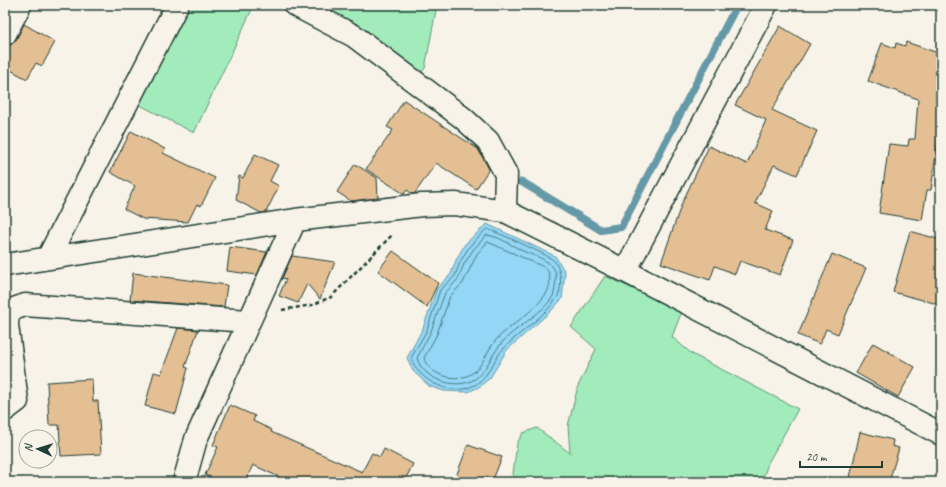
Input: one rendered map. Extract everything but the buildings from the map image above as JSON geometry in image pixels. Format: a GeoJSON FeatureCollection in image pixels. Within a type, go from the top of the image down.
{"type":"FeatureCollection","features":[{"type":"Feature","properties":{"kind":"street"},"geometry":{"type":"LineString","coordinates":[[5,34],[20,5]]}},
{"type":"Feature","properties":{"kind":"street"},"geometry":{"type":"LineString","coordinates":[[48,258],[177,5]]}},
{"type":"Feature","properties":{"kind":"street"},"geometry":{"type":"LineString","coordinates":[[295,5],[354,36],[463,118],[488,141],[506,174],[505,211]]}},
{"type":"Feature","properties":{"kind":"street"},"geometry":{"type":"LineString","coordinates":[[626,271],[766,5]]}},
{"type":"Feature","properties":{"kind":"street"},"geometry":{"type":"LineString","coordinates":[[5,264],[295,220],[422,205],[455,204],[505,211],[626,271],[941,434]]}},
{"type":"Feature","properties":{"kind":"street"},"geometry":{"type":"LineString","coordinates":[[184,482],[196,439],[249,318],[295,220]]}},
{"type":"Feature","properties":{"kind":"street"},"geometry":{"type":"LineString","coordinates":[[5,410],[17,400],[7,325],[8,311],[25,305],[249,318]]}},
{"type":"Feature","properties":{"kind":"path"},"geometry":{"type":"LineString","coordinates":[[249,318],[312,305],[332,297],[396,232]]}},
{"type":"Feature","properties":{"kind":"green space"},"geometry":{"type":"Polygon","coordinates":[[[187,5],[254,5],[194,133],[138,104],[187,5]]]}},
{"type":"Feature","properties":{"kind":"green space"},"geometry":{"type":"Polygon","coordinates":[[[314,5],[437,5],[425,68],[419,76],[314,5]]]}},
{"type":"Feature","properties":{"kind":"green space"},"geometry":{"type":"Polygon","coordinates":[[[605,276],[682,311],[672,337],[692,354],[798,409],[768,463],[762,482],[512,482],[517,443],[523,433],[537,428],[570,453],[568,426],[578,386],[596,349],[571,327],[605,276]]]}},
{"type":"Feature","properties":{"kind":"water"},"geometry":{"type":"Polygon","coordinates":[[[487,224],[555,256],[565,272],[562,299],[551,311],[507,350],[490,378],[479,387],[468,392],[444,391],[429,386],[413,371],[407,358],[423,328],[437,288],[451,274],[456,260],[465,244],[487,224]]]}},
{"type":"Feature","properties":{"kind":"waterway"},"geometry":{"type":"LineString","coordinates":[[522,182],[601,230],[621,227],[737,5]]}}]}
